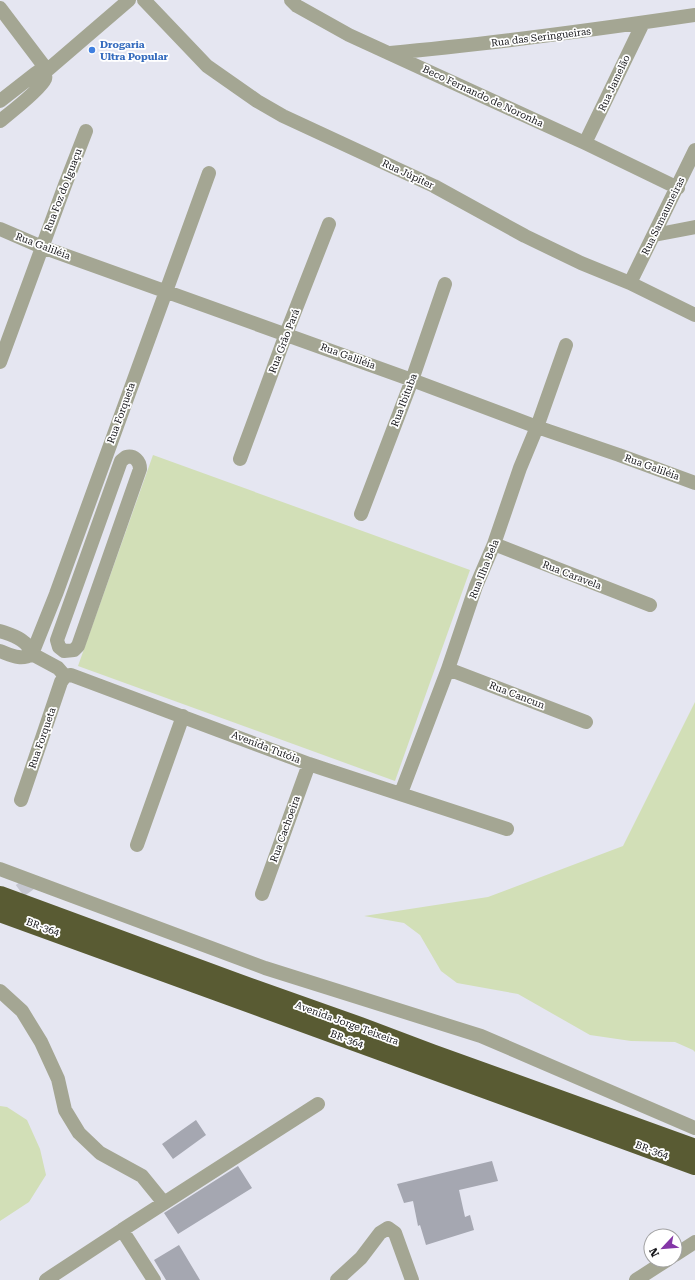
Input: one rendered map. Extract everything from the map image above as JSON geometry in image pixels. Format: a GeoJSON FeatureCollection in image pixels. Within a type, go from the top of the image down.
{"type":"FeatureCollection","features":[{"type":"Feature","properties":{"kind":"highway","name":"Avenida Jorge Teixeira"},"geometry":{"type":"LineString","coordinates":[[0,896],[236,983],[695,1148]]}},
{"type":"Feature","properties":{"kind":"highway","name":"BR-364"},"geometry":{"type":"LineString","coordinates":[[0,912],[695,1165]]}},
{"type":"Feature","properties":{"kind":"street"},"geometry":{"type":"LineString","coordinates":[[45,72],[129,0]]}},
{"type":"Feature","properties":{"kind":"street","name":"Rua Júpiter"},"geometry":{"type":"LineString","coordinates":[[144,0],[207,66],[256,101],[283,116],[434,186],[525,236],[581,263],[630,283],[695,315]]}},
{"type":"Feature","properties":{"kind":"street","name":"Beco Fernando de Noronha"},"geometry":{"type":"LineString","coordinates":[[291,0],[297,6],[323,21],[387,53],[585,143],[678,188]]}},
{"type":"Feature","properties":{"kind":"street"},"geometry":{"type":"LineString","coordinates":[[0,8],[45,72],[44,80],[32,95],[0,121]]}},
{"type":"Feature","properties":{"kind":"street","name":"Rua das Seringueiras"},"geometry":{"type":"LineString","coordinates":[[387,53],[455,48],[695,15]]}},
{"type":"Feature","properties":{"kind":"street","name":"Rua Jamelão"},"geometry":{"type":"LineString","coordinates":[[585,143],[642,23]]}},
{"type":"Feature","properties":{"kind":"street"},"geometry":{"type":"LineString","coordinates":[[0,101],[39,71],[45,72]]}},
{"type":"Feature","properties":{"kind":"street","name":"Rua Foz do Iguaçu"},"geometry":{"type":"LineString","coordinates":[[0,362],[86,131]]}},
{"type":"Feature","properties":{"kind":"street","name":"Rua Samaumeiras"},"geometry":{"type":"LineString","coordinates":[[630,283],[678,188],[695,150]]}},
{"type":"Feature","properties":{"kind":"street","name":"Rua Forqueta"},"geometry":{"type":"LineString","coordinates":[[32,654],[56,594],[209,173]]}},
{"type":"Feature","properties":{"kind":"street","name":"Rua Grão Pará"},"geometry":{"type":"LineString","coordinates":[[240,459],[286,334],[329,224]]}},
{"type":"Feature","properties":{"kind":"street"},"geometry":{"type":"LineString","coordinates":[[654,235],[695,227]]}},
{"type":"Feature","properties":{"kind":"street","name":"Rua Galiléia"},"geometry":{"type":"LineString","coordinates":[[0,229],[42,247],[286,334],[695,484]]}},
{"type":"Feature","properties":{"kind":"street","name":"Rua Ibituba"},"geometry":{"type":"LineString","coordinates":[[361,514],[412,380],[445,284]]}},
{"type":"Feature","properties":{"kind":"street","name":"Rua Ilha Bela"},"geometry":{"type":"LineString","coordinates":[[401,793],[448,669],[476,586],[494,544],[520,468],[537,427],[566,345]]}},
{"type":"Feature","properties":{"kind":"street"},"geometry":{"type":"LineString","coordinates":[[132,457],[138,462],[140,469],[96,594],[76,648],[71,651],[64,651],[59,646],[57,640],[73,593],[121,462],[126,458],[132,457]]}},
{"type":"Feature","properties":{"kind":"street","name":"Rua Caravela"},"geometry":{"type":"LineString","coordinates":[[494,544],[650,605]]}},
{"type":"Feature","properties":{"kind":"street"},"geometry":{"type":"LineString","coordinates":[[56,594],[73,593],[88,588],[96,594]]}},
{"type":"Feature","properties":{"kind":"street"},"geometry":{"type":"LineString","coordinates":[[66,613],[75,621],[87,621]]}},
{"type":"Feature","properties":{"kind":"street","name":"Avenida Tutóia"},"geometry":{"type":"LineString","coordinates":[[0,631],[22,639],[30,646],[32,654],[58,668],[65,676],[71,675],[309,764],[507,829]]}},
{"type":"Feature","properties":{"kind":"street"},"geometry":{"type":"LineString","coordinates":[[0,651],[17,658],[27,657],[32,654]]}},
{"type":"Feature","properties":{"kind":"street","name":"Rua Cancun"},"geometry":{"type":"LineString","coordinates":[[448,669],[586,722]]}},
{"type":"Feature","properties":{"kind":"street","name":"Rua Forqueta"},"geometry":{"type":"LineString","coordinates":[[21,800],[61,682],[65,676]]}},
{"type":"Feature","properties":{"kind":"street"},"geometry":{"type":"LineString","coordinates":[[137,845],[183,716]]}},
{"type":"Feature","properties":{"kind":"street","name":"Rua Cachoeira"},"geometry":{"type":"LineString","coordinates":[[262,894],[309,764]]}},
{"type":"Feature","properties":{"kind":"street"},"geometry":{"type":"LineString","coordinates":[[0,868],[265,968],[481,1036],[693,1126]]}},
{"type":"Feature","properties":{"kind":"street"},"geometry":{"type":"LineString","coordinates":[[0,991],[22,1011],[41,1042],[58,1079],[65,1110],[79,1133],[100,1153],[142,1176],[164,1203]]}},
{"type":"Feature","properties":{"kind":"street"},"geometry":{"type":"LineString","coordinates":[[46,1280],[318,1104]]}},
{"type":"Feature","properties":{"kind":"street"},"geometry":{"type":"LineString","coordinates":[[337,1280],[362,1258],[380,1233],[388,1228],[395,1233],[412,1280]]}},
{"type":"Feature","properties":{"kind":"street"},"geometry":{"type":"LineString","coordinates":[[122,1230],[154,1280]]}},
{"type":"Feature","properties":{"kind":"street"},"geometry":{"type":"LineString","coordinates":[[683,1250],[695,1242]]}},
{"type":"Feature","properties":{"kind":"street"},"geometry":{"type":"LineString","coordinates":[[636,1280],[655,1268]]}},
{"type":"Feature","properties":{"kind":"green space"},"geometry":{"type":"Polygon","coordinates":[[[153,455],[470,570],[395,781],[78,666],[153,455]]]}},
{"type":"Feature","properties":{"kind":"green space"},"geometry":{"type":"Polygon","coordinates":[[[695,702],[695,1052],[675,1042],[631,1041],[590,1035],[518,994],[457,983],[441,971],[420,935],[404,923],[364,916],[488,897],[623,846],[695,702]]]}},
{"type":"Feature","properties":{"kind":"green space"},"geometry":{"type":"Polygon","coordinates":[[[0,1106],[7,1107],[27,1120],[40,1149],[46,1175],[29,1202],[0,1221],[0,1106]]]}},
{"type":"Feature","properties":{"kind":"building"},"geometry":{"type":"Polygon","coordinates":[[[196,1120],[206,1135],[173,1159],[162,1144],[196,1120]]]}},
{"type":"Feature","properties":{"kind":"building"},"geometry":{"type":"Polygon","coordinates":[[[492,1161],[498,1181],[459,1190],[465,1217],[470,1215],[474,1230],[426,1245],[420,1225],[418,1226],[413,1201],[404,1203],[397,1184],[492,1161]]]}},
{"type":"Feature","properties":{"kind":"building"},"geometry":{"type":"Polygon","coordinates":[[[238,1166],[252,1188],[178,1234],[164,1213],[238,1166]]]}},
{"type":"Feature","properties":{"kind":"building"},"geometry":{"type":"Polygon","coordinates":[[[179,1245],[200,1280],[166,1280],[154,1260],[179,1245]]]}},
{"type":"Feature","properties":{"kind":"tunnel"},"geometry":{"type":"LineString","coordinates":[[3,903],[33,881]]}},
{"type":"Feature","properties":{"kind":"place","name":"Drogaria Ultra Popular"},"geometry":{"type":"Point","coordinates":[92,50]}}]}
